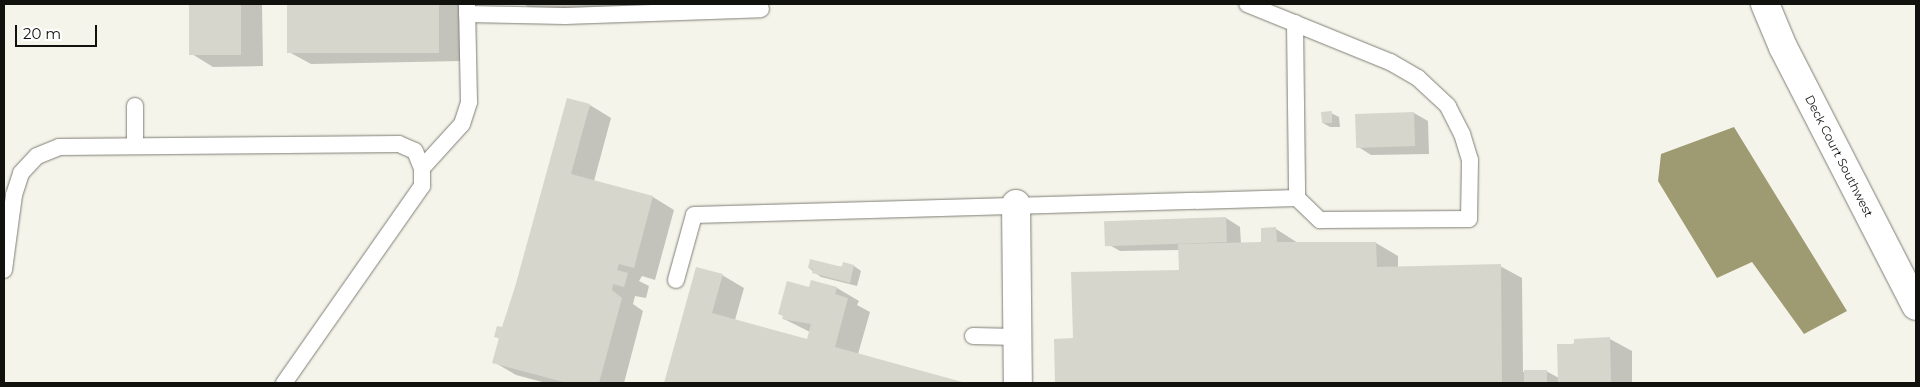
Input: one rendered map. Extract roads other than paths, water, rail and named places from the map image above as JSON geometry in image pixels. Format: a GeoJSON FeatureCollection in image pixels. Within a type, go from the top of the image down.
{"type":"FeatureCollection","features":[{"type":"Feature","properties":{"kind":"street","name":"Deck Court Southwest"},"geometry":{"type":"LineString","coordinates":[[1764,4],[1783,47],[1916,306]]}},
{"type":"Feature","properties":{"kind":"street"},"geometry":{"type":"LineString","coordinates":[[1016,204],[1018,383]]}},
{"type":"Feature","properties":{"kind":"lane"},"geometry":{"type":"LineString","coordinates":[[676,280],[694,215],[1016,204],[1297,198],[1320,220],[1469,219],[1470,160],[1462,134],[1448,106],[1418,78],[1390,62],[1247,4]]}},
{"type":"Feature","properties":{"kind":"lane"},"geometry":{"type":"LineString","coordinates":[[422,168],[462,124],[469,102],[467,9],[565,16],[761,9]]}},
{"type":"Feature","properties":{"kind":"lane"},"geometry":{"type":"LineString","coordinates":[[1295,23],[1297,198]]}},
{"type":"Feature","properties":{"kind":"lane"},"geometry":{"type":"LineString","coordinates":[[135,106],[135,146]]}},
{"type":"Feature","properties":{"kind":"lane"},"geometry":{"type":"LineString","coordinates":[[4,270],[14,195],[21,173],[37,156],[59,147],[398,144],[415,151],[422,168],[422,186],[284,383]]}},
{"type":"Feature","properties":{"kind":"lane"},"geometry":{"type":"LineString","coordinates":[[973,336],[1018,337]]}}]}
